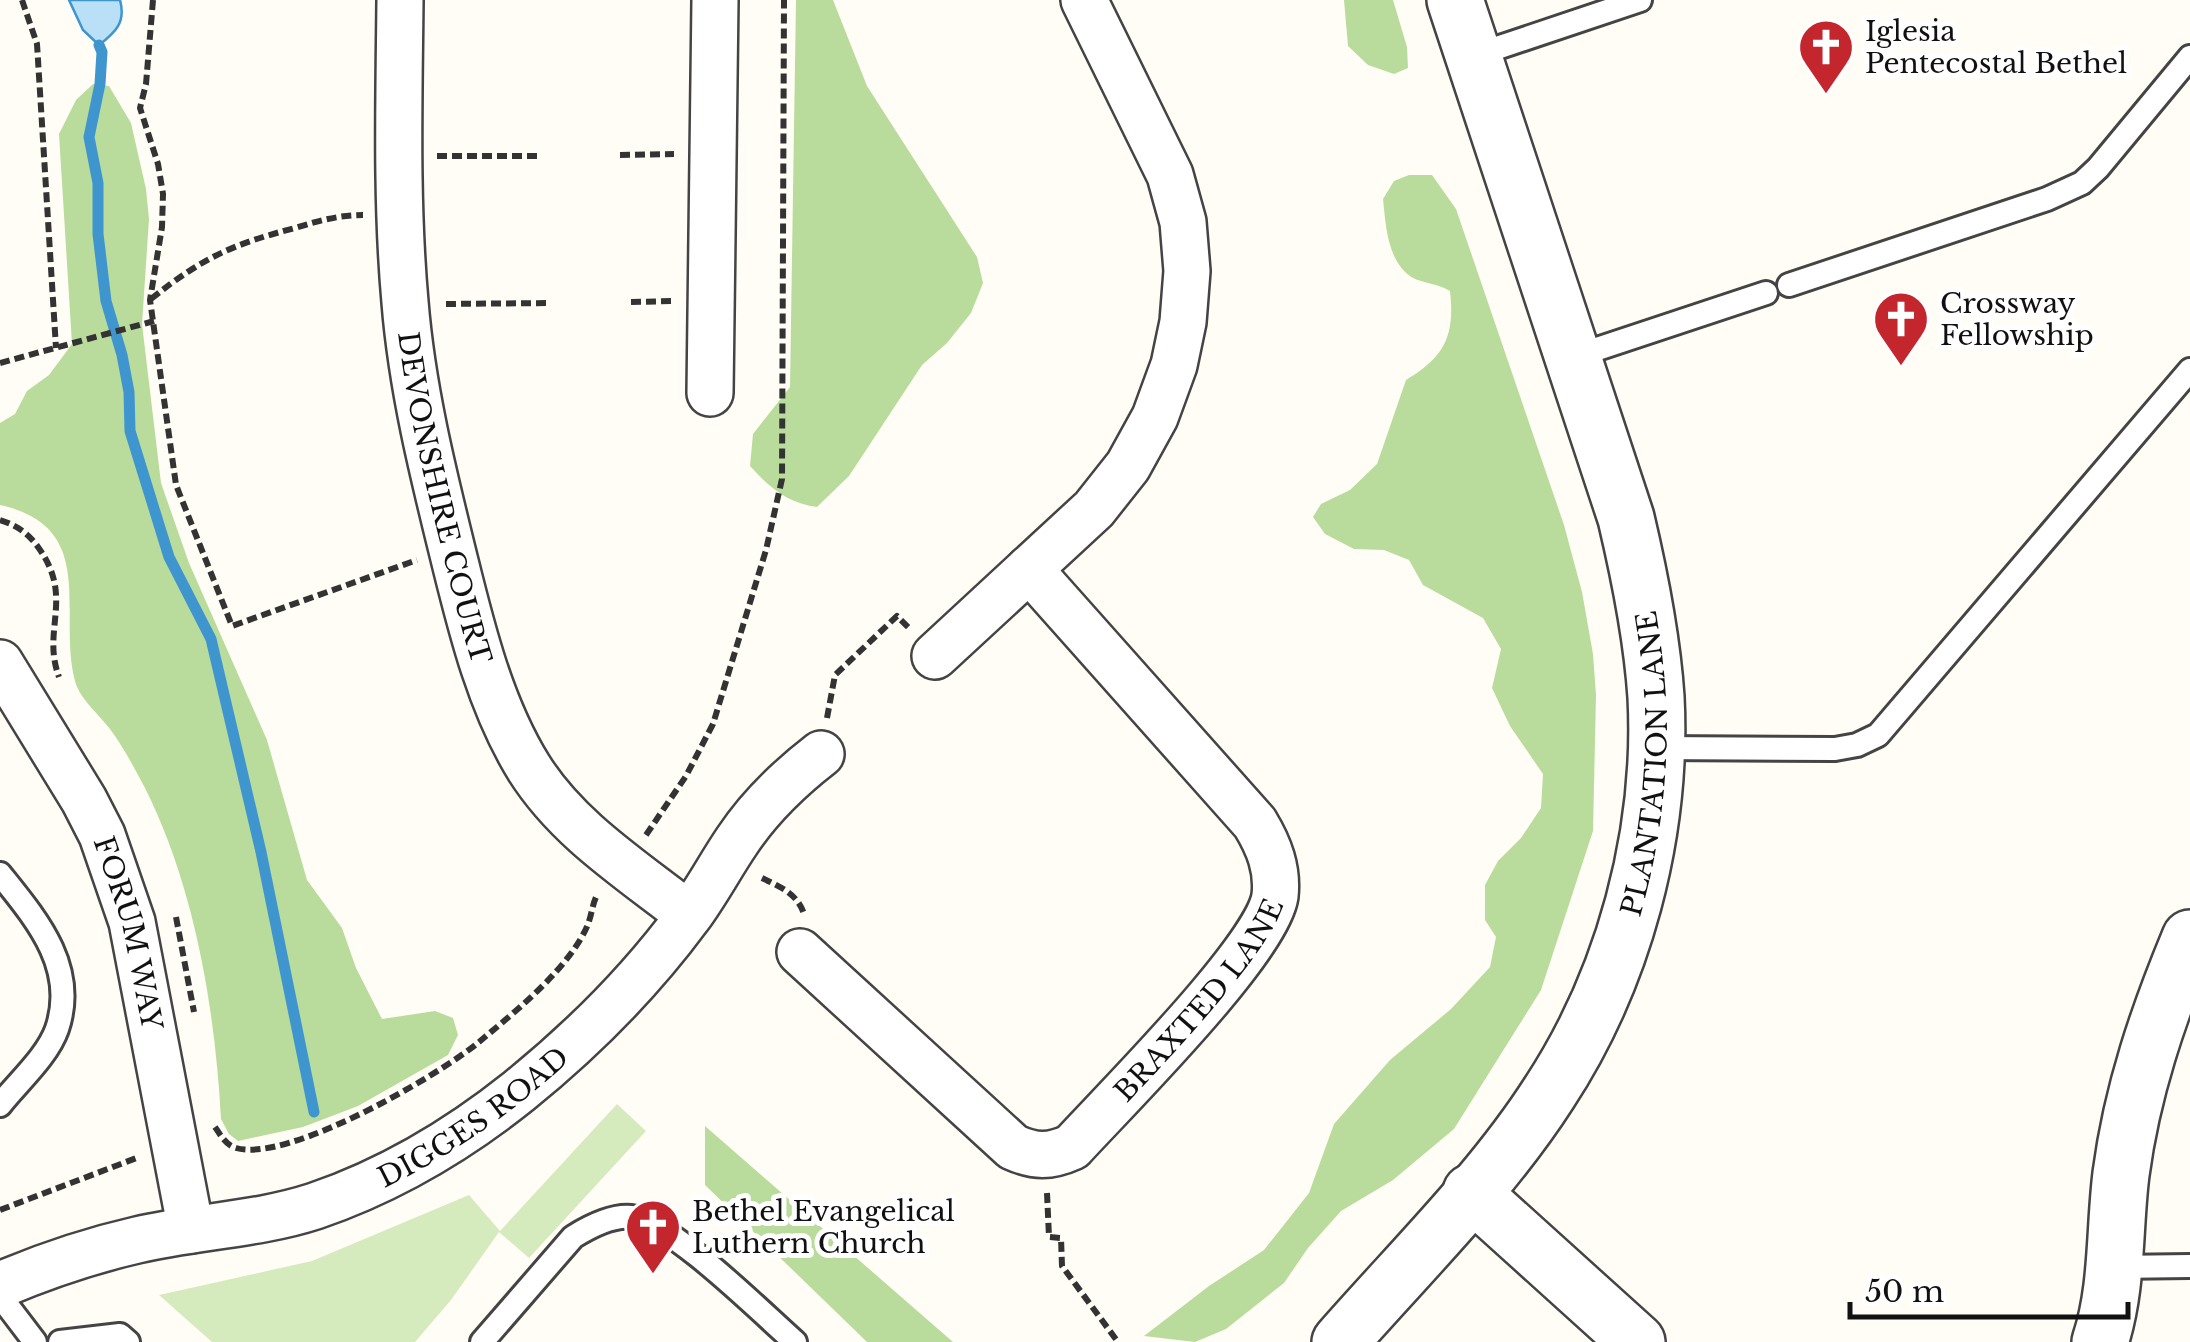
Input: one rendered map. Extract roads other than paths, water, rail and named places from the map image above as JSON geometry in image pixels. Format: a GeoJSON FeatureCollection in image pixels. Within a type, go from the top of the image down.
{"type":"FeatureCollection","features":[{"type":"Feature","properties":{"kind":"street","name":"DEVONSHIRE COURT"},"geometry":{"type":"LineString","coordinates":[[400,0],[399,214],[406,317],[428,447],[464,602],[504,722],[528,768],[582,831],[689,915]]}},
{"type":"Feature","properties":{"kind":"street"},"geometry":{"type":"LineString","coordinates":[[710,393],[715,0]]}},
{"type":"Feature","properties":{"kind":"street"},"geometry":{"type":"LineString","coordinates":[[935,656],[1094,509],[1128,466],[1155,417],[1174,366],[1188,271],[1182,222],[1170,175],[1084,0]]}},
{"type":"Feature","properties":{"kind":"street","name":"PLANTATION LANE"},"geometry":{"type":"LineString","coordinates":[[1340,1342],[1515,1142],[1551,1092],[1590,1020],[1626,929],[1640,882],[1654,782],[1656,698],[1643,589],[1626,518],[1455,0]]}},
{"type":"Feature","properties":{"kind":"street","name":"BRAXTED LANE"},"geometry":{"type":"LineString","coordinates":[[802,954],[1013,1147],[1032,1155],[1046,1155],[1072,1147],[1229,973],[1265,924],[1274,898],[1275,870],[1267,842],[1255,823],[1028,570]]}},
{"type":"Feature","properties":{"kind":"street","name":"FORUM WAY"},"geometry":{"type":"LineString","coordinates":[[0,663],[64,764],[102,835],[132,922],[191,1230]]}},
{"type":"Feature","properties":{"kind":"street","name":"DIGGES ROAD"},"geometry":{"type":"LineString","coordinates":[[0,1285],[58,1261],[138,1240],[260,1220],[315,1206],[381,1179],[442,1145],[517,1092],[586,1033],[689,915],[739,837],[784,785],[821,754]]}},
{"type":"Feature","properties":{"kind":"street"},"geometry":{"type":"LineString","coordinates":[[2100,1342],[2115,1266],[2121,1176],[2136,1093],[2158,1013],[2190,938]]}},
{"type":"Feature","properties":{"kind":"street"},"geometry":{"type":"LineString","coordinates":[[1471,1192],[1637,1342]]}},
{"type":"Feature","properties":{"kind":"lane"},"geometry":{"type":"LineString","coordinates":[[1473,56],[1640,0]]}},
{"type":"Feature","properties":{"kind":"lane"},"geometry":{"type":"LineString","coordinates":[[1789,286],[2082,184],[2116,149],[2190,57]]}},
{"type":"Feature","properties":{"kind":"lane"},"geometry":{"type":"LineString","coordinates":[[1573,358],[1766,294]]}},
{"type":"Feature","properties":{"kind":"lane"},"geometry":{"type":"LineString","coordinates":[[1655,748],[1835,749],[1857,745],[1878,735],[2190,370]]}},
{"type":"Feature","properties":{"kind":"lane"},"geometry":{"type":"LineString","coordinates":[[0,874],[42,926],[54,952],[62,996],[56,1030],[46,1050],[0,1105]]}},
{"type":"Feature","properties":{"kind":"lane"},"geometry":{"type":"LineString","coordinates":[[482,1342],[573,1237],[590,1226],[629,1216],[675,1238],[795,1342]]}},
{"type":"Feature","properties":{"kind":"lane"},"geometry":{"type":"LineString","coordinates":[[2115,1266],[2190,1266]]}},
{"type":"Feature","properties":{"kind":"lane"},"geometry":{"type":"LineString","coordinates":[[0,1296],[35,1342]]}},
{"type":"Feature","properties":{"kind":"lane"},"geometry":{"type":"LineString","coordinates":[[60,1342],[120,1336],[128,1342]]}},
{"type":"Feature","properties":{"kind":"water"},"geometry":{"type":"Polygon","coordinates":[[[69,0],[120,0],[122,14],[118,26],[99,45],[83,30],[69,0]]]}},
{"type":"Feature","properties":{"kind":"waterway"},"geometry":{"type":"LineString","coordinates":[[99,45],[100,84],[89,137],[98,183],[98,234],[106,301],[129,392],[130,431],[169,557],[211,639],[261,852],[314,1112]]}},
{"type":"Feature","properties":{"kind":"place","name":"Iglesia Pentecostal Bethel"},"geometry":{"type":"Point","coordinates":[1826,96]}},
{"type":"Feature","properties":{"kind":"place","name":"Crossway Fellowship"},"geometry":{"type":"Point","coordinates":[1901,368]}},
{"type":"Feature","properties":{"kind":"place","name":"Bethel Evangelical Luthern Church"},"geometry":{"type":"Point","coordinates":[653,1276]}}]}
